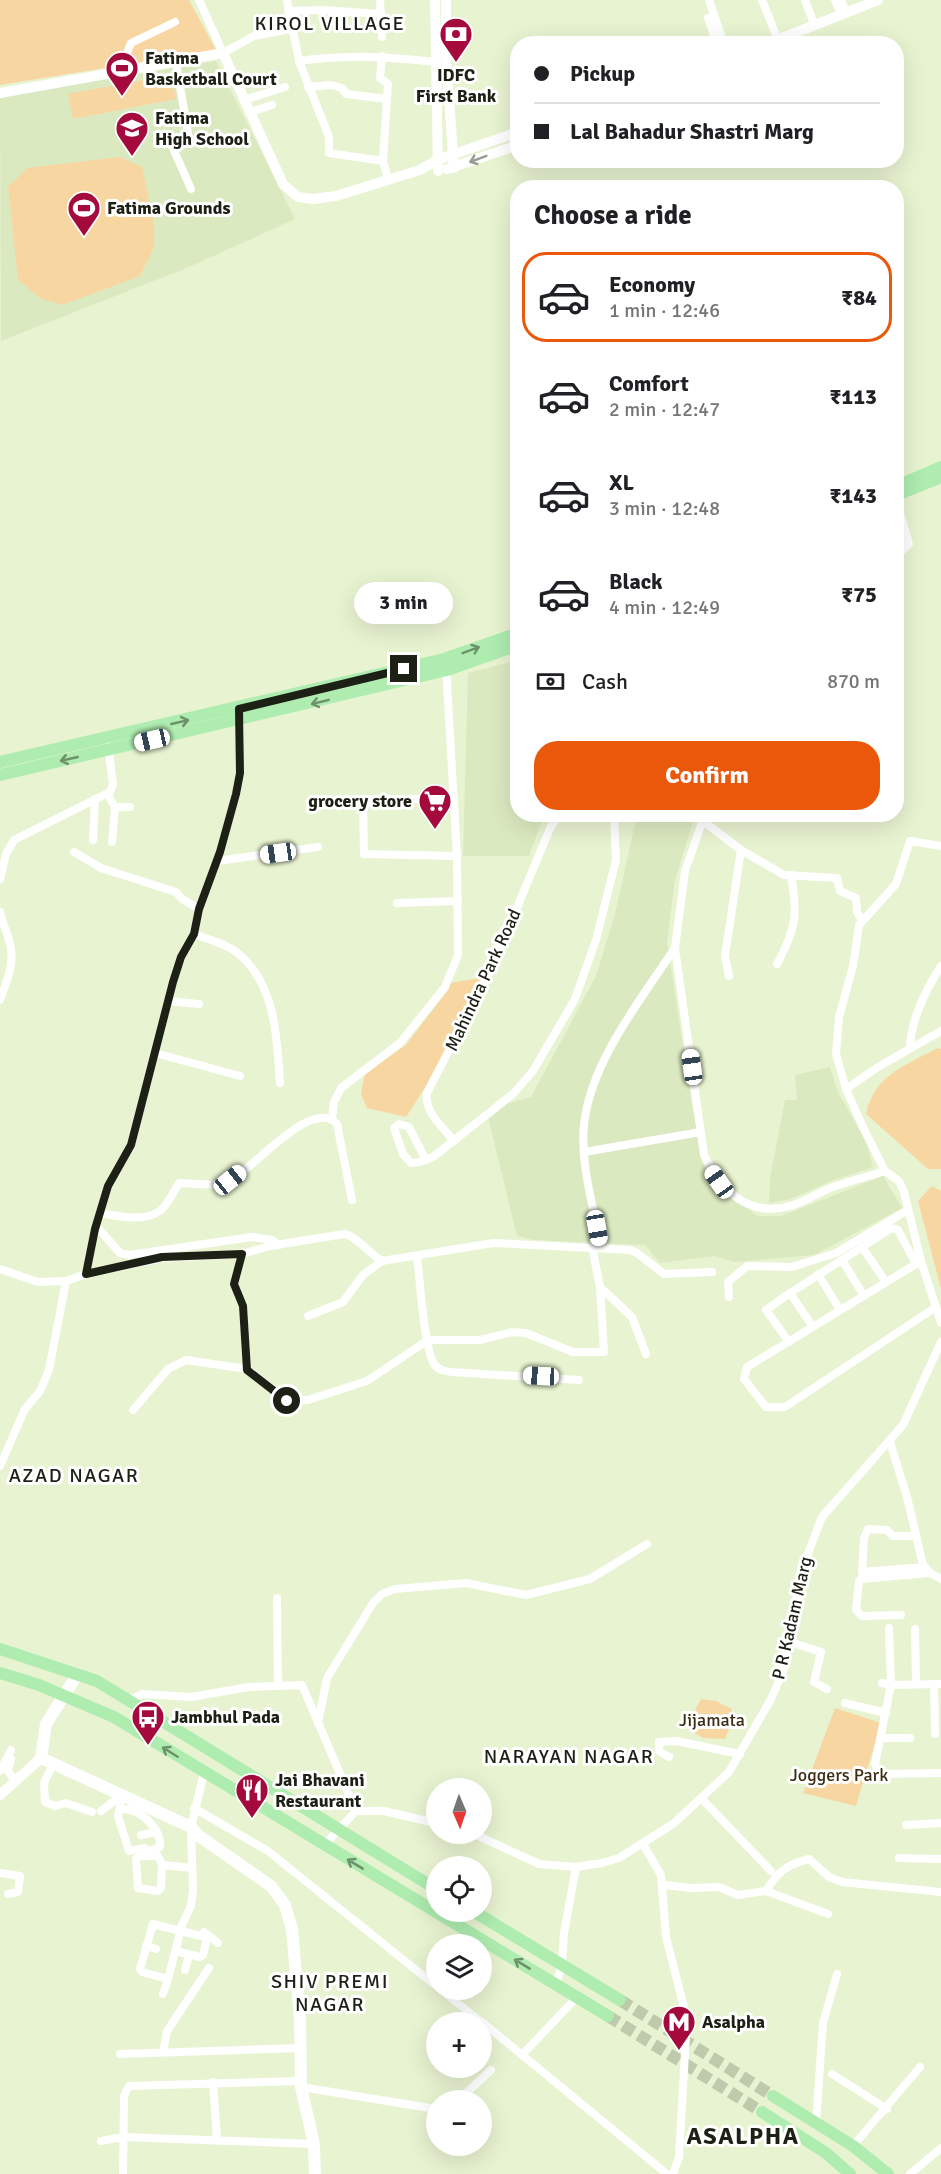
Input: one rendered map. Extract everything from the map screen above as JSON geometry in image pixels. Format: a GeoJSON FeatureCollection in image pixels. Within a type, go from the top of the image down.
{"type":"FeatureCollection","features":[{"type":"Feature","properties":{"kind":"main road"},"geometry":{"type":"LineString","coordinates":[[904,483],[941,467]]}},
{"type":"Feature","properties":{"kind":"main road"},"geometry":{"type":"LineString","coordinates":[[904,492],[941,477]]}},
{"type":"Feature","properties":{"kind":"main road"},"geometry":{"type":"LineString","coordinates":[[446,665],[510,637]]}},
{"type":"Feature","properties":{"kind":"main road"},"geometry":{"type":"LineString","coordinates":[[0,775],[39,760],[386,680],[510,647]]}},
{"type":"Feature","properties":{"kind":"main road"},"geometry":{"type":"LineString","coordinates":[[0,762],[39,760]]}},
{"type":"Feature","properties":{"kind":"main road"},"geometry":{"type":"LineString","coordinates":[[0,1649],[97,1681],[336,1830],[426,1883]]}},
{"type":"Feature","properties":{"kind":"main road"},"geometry":{"type":"LineString","coordinates":[[39,1685],[47,1664]]}},
{"type":"Feature","properties":{"kind":"main road"},"geometry":{"type":"LineString","coordinates":[[0,1673],[39,1685],[114,1717],[608,2016]]}},
{"type":"Feature","properties":{"kind":"main road"},"geometry":{"type":"LineString","coordinates":[[76,1675],[46,1724],[41,1758],[190,1827],[199,1836],[271,1886],[285,1905],[292,1929],[301,2084],[314,2144],[315,2174]]}},
{"type":"Feature","properties":{"kind":"main road"},"geometry":{"type":"LineString","coordinates":[[491,1922],[620,2000]]}},
{"type":"Feature","properties":{"kind":"main road"},"geometry":{"type":"LineString","coordinates":[[574,1996],[584,1978]]}},
{"type":"Feature","properties":{"kind":"main road"},"geometry":{"type":"LineString","coordinates":[[773,2096],[853,2146],[888,2174]]}},
{"type":"Feature","properties":{"kind":"main road"},"geometry":{"type":"LineString","coordinates":[[762,2112],[826,2153],[850,2174]]}},
{"type":"Feature","properties":{"kind":"street"},"geometry":{"type":"LineString","coordinates":[[199,0],[250,106],[283,184],[298,197],[313,199],[336,196],[420,170],[437,166],[454,168],[510,147]]}},
{"type":"Feature","properties":{"kind":"street"},"geometry":{"type":"LineString","coordinates":[[287,0],[290,29],[308,87],[329,137],[329,153],[383,161]]}},
{"type":"Feature","properties":{"kind":"street"},"geometry":{"type":"LineString","coordinates":[[380,0],[382,37]]}},
{"type":"Feature","properties":{"kind":"street"},"geometry":{"type":"LineString","coordinates":[[435,0],[437,166]]}},
{"type":"Feature","properties":{"kind":"street"},"geometry":{"type":"LineString","coordinates":[[446,0],[446,56],[454,168]]}},
{"type":"Feature","properties":{"kind":"street"},"geometry":{"type":"LineString","coordinates":[[709,0],[709,17],[715,36]]}},
{"type":"Feature","properties":{"kind":"street"},"geometry":{"type":"LineString","coordinates":[[763,0],[778,35],[841,7],[864,0]]}},
{"type":"Feature","properties":{"kind":"street"},"geometry":{"type":"LineString","coordinates":[[805,0],[813,21]]}},
{"type":"Feature","properties":{"kind":"street"},"geometry":{"type":"LineString","coordinates":[[783,36],[841,7],[878,0]]}},
{"type":"Feature","properties":{"kind":"street"},"geometry":{"type":"LineString","coordinates":[[288,11],[322,10],[381,14]]}},
{"type":"Feature","properties":{"kind":"street"},"geometry":{"type":"LineString","coordinates":[[709,17],[720,36]]}},
{"type":"Feature","properties":{"kind":"street"},"geometry":{"type":"LineString","coordinates":[[131,70],[126,55],[131,43],[175,22]]}},
{"type":"Feature","properties":{"kind":"street"},"geometry":{"type":"LineString","coordinates":[[0,93],[223,53],[254,36],[290,29]]}},
{"type":"Feature","properties":{"kind":"street"},"geometry":{"type":"LineString","coordinates":[[299,61],[338,56],[382,56],[436,62]]}},
{"type":"Feature","properties":{"kind":"street"},"geometry":{"type":"LineString","coordinates":[[382,56],[380,78],[388,84],[383,161],[388,179]]}},
{"type":"Feature","properties":{"kind":"street"},"geometry":{"type":"LineString","coordinates":[[176,63],[188,133],[187,136],[174,141],[172,146],[191,189]]}},
{"type":"Feature","properties":{"kind":"street"},"geometry":{"type":"LineString","coordinates":[[308,87],[331,85],[342,88],[346,94],[387,99]]}},
{"type":"Feature","properties":{"kind":"street"},"geometry":{"type":"LineString","coordinates":[[250,106],[285,87]]}},
{"type":"Feature","properties":{"kind":"street"},"geometry":{"type":"LineString","coordinates":[[250,106],[272,105]]}},
{"type":"Feature","properties":{"kind":"street"},"geometry":{"type":"LineString","coordinates":[[436,133],[450,133]]}},
{"type":"Feature","properties":{"kind":"street"},"geometry":{"type":"LineString","coordinates":[[437,166],[452,155],[510,135]]}},
{"type":"Feature","properties":{"kind":"street"},"geometry":{"type":"LineString","coordinates":[[904,522],[909,537],[904,551]]}},
{"type":"Feature","properties":{"kind":"street"},"geometry":{"type":"LineString","coordinates":[[332,1119],[334,1102],[341,1088],[400,1043],[445,987],[458,955],[457,856],[446,665]]}},
{"type":"Feature","properties":{"kind":"street"},"geometry":{"type":"LineString","coordinates":[[86,1274],[96,1226],[108,1186],[131,1145],[181,957],[194,934],[199,909],[217,861],[240,773],[240,714]]}},
{"type":"Feature","properties":{"kind":"street"},"geometry":{"type":"LineString","coordinates":[[0,879],[6,854],[14,840],[107,794],[113,784],[108,744]]}},
{"type":"Feature","properties":{"kind":"street"},"geometry":{"type":"LineString","coordinates":[[107,794],[114,807],[112,842]]}},
{"type":"Feature","properties":{"kind":"street"},"geometry":{"type":"LineString","coordinates":[[93,840],[95,799]]}},
{"type":"Feature","properties":{"kind":"street"},"geometry":{"type":"LineString","coordinates":[[454,799],[363,799],[364,854],[457,856]]}},
{"type":"Feature","properties":{"kind":"street"},"geometry":{"type":"LineString","coordinates":[[114,807],[130,807]]}},
{"type":"Feature","properties":{"kind":"street","name":"Mahindra Park Road"},"geometry":{"type":"LineString","coordinates":[[453,1141],[430,1112],[426,1103],[427,1093],[494,965],[554,822]]}},
{"type":"Feature","properties":{"kind":"street"},"geometry":{"type":"LineString","coordinates":[[426,1160],[409,1127],[399,1124],[394,1128],[400,1147],[411,1163],[426,1160],[453,1141],[513,1094],[533,1071],[575,999],[596,940],[616,860],[614,822]]}},
{"type":"Feature","properties":{"kind":"street"},"geometry":{"type":"LineString","coordinates":[[703,822],[685,871],[675,948],[704,1155],[719,1182],[744,1202],[762,1210],[793,1206],[826,1190],[885,1171]]}},
{"type":"Feature","properties":{"kind":"street"},"geometry":{"type":"LineString","coordinates":[[709,822],[741,850],[784,875],[837,878],[840,891],[856,898],[857,912],[862,920]]}},
{"type":"Feature","properties":{"kind":"street"},"geometry":{"type":"LineString","coordinates":[[941,846],[910,841],[896,884],[862,920],[854,966],[839,1017],[836,1054],[846,1089],[885,1171],[899,1181],[908,1210],[918,1262],[941,1323]]}},
{"type":"Feature","properties":{"kind":"street"},"geometry":{"type":"LineString","coordinates":[[217,861],[318,847]]}},
{"type":"Feature","properties":{"kind":"street"},"geometry":{"type":"LineString","coordinates":[[729,976],[725,956],[741,850]]}},
{"type":"Feature","properties":{"kind":"street"},"geometry":{"type":"LineString","coordinates":[[74,852],[101,868],[176,892],[182,899],[199,909]]}},
{"type":"Feature","properties":{"kind":"street"},"geometry":{"type":"LineString","coordinates":[[777,964],[792,936],[797,907],[791,875]]}},
{"type":"Feature","properties":{"kind":"street"},"geometry":{"type":"LineString","coordinates":[[397,903],[458,901]]}},
{"type":"Feature","properties":{"kind":"street"},"geometry":{"type":"LineString","coordinates":[[0,912],[10,941],[11,957],[11,973],[0,1000]]}},
{"type":"Feature","properties":{"kind":"street"},"geometry":{"type":"LineString","coordinates":[[194,934],[224,945],[241,956],[264,989],[276,1035],[280,1083]]}},
{"type":"Feature","properties":{"kind":"street"},"geometry":{"type":"LineString","coordinates":[[133,1410],[168,1369],[178,1362],[196,1360],[247,1370],[287,1401],[308,1401],[367,1381],[428,1340],[480,1340],[512,1332],[526,1334],[573,1352],[604,1352],[596,1247],[584,1152],[584,1124],[590,1097],[606,1058],[675,948]]}},
{"type":"Feature","properties":{"kind":"street"},"geometry":{"type":"LineString","coordinates":[[910,1047],[911,1029],[930,982],[941,966]]}},
{"type":"Feature","properties":{"kind":"street"},"geometry":{"type":"LineString","coordinates":[[168,1001],[199,1004]]}},
{"type":"Feature","properties":{"kind":"street"},"geometry":{"type":"LineString","coordinates":[[846,1089],[910,1047],[941,1031]]}},
{"type":"Feature","properties":{"kind":"street"},"geometry":{"type":"LineString","coordinates":[[154,1053],[240,1076]]}},
{"type":"Feature","properties":{"kind":"street"},"geometry":{"type":"LineString","coordinates":[[100,1213],[134,1217],[160,1211],[179,1183],[224,1184],[292,1130],[325,1118],[332,1119],[337,1124],[352,1200]]}},
{"type":"Feature","properties":{"kind":"street"},"geometry":{"type":"LineString","coordinates":[[584,1152],[701,1132]]}},
{"type":"Feature","properties":{"kind":"street"},"geometry":{"type":"LineString","coordinates":[[729,1297],[728,1282],[747,1266],[792,1267],[836,1253],[908,1210]]}},
{"type":"Feature","properties":{"kind":"street"},"geometry":{"type":"LineString","coordinates":[[96,1226],[120,1253],[129,1255],[252,1238],[272,1240],[279,1245]]}},
{"type":"Feature","properties":{"kind":"street"},"geometry":{"type":"LineString","coordinates":[[789,1342],[766,1310],[767,1307],[818,1274],[896,1228],[918,1262]]}},
{"type":"Feature","properties":{"kind":"street"},"geometry":{"type":"LineString","coordinates":[[0,1269],[38,1282],[66,1281],[86,1274],[162,1257],[242,1254],[279,1245],[349,1234],[382,1261]]}},
{"type":"Feature","properties":{"kind":"street"},"geometry":{"type":"LineString","coordinates":[[308,1316],[343,1302],[363,1275],[382,1261],[493,1243],[596,1247],[637,1253],[664,1274],[712,1272]]}},
{"type":"Feature","properties":{"kind":"street"},"geometry":{"type":"LineString","coordinates":[[862,1247],[886,1282]]}},
{"type":"Feature","properties":{"kind":"street"},"geometry":{"type":"LineString","coordinates":[[242,1254],[234,1284],[243,1306],[247,1370]]}},
{"type":"Feature","properties":{"kind":"street"},"geometry":{"type":"LineString","coordinates":[[417,1256],[428,1340],[435,1365],[442,1370],[579,1380]]}},
{"type":"Feature","properties":{"kind":"street"},"geometry":{"type":"LineString","coordinates":[[842,1260],[864,1296]]}},
{"type":"Feature","properties":{"kind":"street"},"geometry":{"type":"LineString","coordinates":[[918,1262],[747,1367],[744,1379],[766,1407],[785,1407],[936,1307]]}},
{"type":"Feature","properties":{"kind":"street"},"geometry":{"type":"LineString","coordinates":[[818,1274],[840,1310]]}},
{"type":"Feature","properties":{"kind":"street"},"geometry":{"type":"LineString","coordinates":[[0,1466],[25,1408],[40,1391],[49,1370],[66,1281]]}},
{"type":"Feature","properties":{"kind":"street"},"geometry":{"type":"LineString","coordinates":[[600,1287],[632,1317],[646,1354]]}},
{"type":"Feature","properties":{"kind":"street"},"geometry":{"type":"LineString","coordinates":[[790,1293],[813,1327]]}},
{"type":"Feature","properties":{"kind":"street","name":"P R Kadam Marg"},"geometry":{"type":"LineString","coordinates":[[492,1842],[538,1864],[576,1867],[620,1858],[673,1824],[729,1772],[771,1699],[784,1669],[800,1574],[822,1517],[844,1489],[890,1442],[903,1425],[941,1342]]}},
{"type":"Feature","properties":{"kind":"street"},"geometry":{"type":"LineString","coordinates":[[890,1442],[907,1497],[915,1536],[928,1570],[941,1579]]}},
{"type":"Feature","properties":{"kind":"street"},"geometry":{"type":"LineString","coordinates":[[915,1536],[893,1536],[879,1528],[868,1529],[864,1538],[862,1572],[928,1570]]}},
{"type":"Feature","properties":{"kind":"street"},"geometry":{"type":"LineString","coordinates":[[318,1723],[327,1678],[373,1603],[382,1594],[395,1589],[466,1583],[526,1594],[590,1579],[646,1544]]}},
{"type":"Feature","properties":{"kind":"street"},"geometry":{"type":"LineString","coordinates":[[901,1615],[862,1616],[859,1614],[856,1610],[859,1581],[928,1570]]}},
{"type":"Feature","properties":{"kind":"street"},"geometry":{"type":"LineString","coordinates":[[277,1598],[278,1686]]}},
{"type":"Feature","properties":{"kind":"street"},"geometry":{"type":"LineString","coordinates":[[889,1628],[886,1713],[875,1764],[878,1771],[884,1774],[941,1773]]}},
{"type":"Feature","properties":{"kind":"street"},"geometry":{"type":"LineString","coordinates":[[915,1629],[916,1684]]}},
{"type":"Feature","properties":{"kind":"street"},"geometry":{"type":"LineString","coordinates":[[790,1642],[821,1652],[814,1682],[827,1689]]}},
{"type":"Feature","properties":{"kind":"street"},"geometry":{"type":"LineString","coordinates":[[887,1684],[938,1684],[935,1734]]}},
{"type":"Feature","properties":{"kind":"street"},"geometry":{"type":"LineString","coordinates":[[127,1701],[142,1694],[191,1697],[249,1687],[302,1685],[356,1810]]}},
{"type":"Feature","properties":{"kind":"street"},"geometry":{"type":"LineString","coordinates":[[845,1703],[886,1713]]}},
{"type":"Feature","properties":{"kind":"street"},"geometry":{"type":"LineString","coordinates":[[881,1738],[910,1738]]}},
{"type":"Feature","properties":{"kind":"street"},"geometry":{"type":"LineString","coordinates":[[669,1757],[659,1751],[659,1742],[676,1741],[740,1754]]}},
{"type":"Feature","properties":{"kind":"street"},"geometry":{"type":"LineString","coordinates":[[11,1754],[4,1769],[16,1782]]}},
{"type":"Feature","properties":{"kind":"street"},"geometry":{"type":"LineString","coordinates":[[0,1795],[41,1758]]}},
{"type":"Feature","properties":{"kind":"street"},"geometry":{"type":"LineString","coordinates":[[53,1764],[44,1782],[45,1802],[55,1806],[66,1803],[97,1812],[122,1795]]}},
{"type":"Feature","properties":{"kind":"street"},"geometry":{"type":"LineString","coordinates":[[163,1994],[182,1928],[191,1906],[190,1827],[204,1773]]}},
{"type":"Feature","properties":{"kind":"street"},"geometry":{"type":"LineString","coordinates":[[121,1809],[136,1810],[156,1832],[160,1847],[150,1851],[146,1848],[129,1851],[118,1815],[122,1795]]}},
{"type":"Feature","properties":{"kind":"street"},"geometry":{"type":"LineString","coordinates":[[702,1799],[771,1871]]}},
{"type":"Feature","properties":{"kind":"street"},"geometry":{"type":"LineString","coordinates":[[194,1808],[268,1851],[426,1978]]}},
{"type":"Feature","properties":{"kind":"street"},"geometry":{"type":"LineString","coordinates":[[324,1845],[356,1810],[384,1811],[426,1821]]}},
{"type":"Feature","properties":{"kind":"street"},"geometry":{"type":"LineString","coordinates":[[906,1825],[941,1823]]}},
{"type":"Feature","properties":{"kind":"street"},"geometry":{"type":"LineString","coordinates":[[141,1835],[156,1832]]}},
{"type":"Feature","properties":{"kind":"street"},"geometry":{"type":"LineString","coordinates":[[643,1844],[657,1865],[664,1885],[662,1904],[666,1937],[687,2019],[679,2157],[673,2174]]}},
{"type":"Feature","properties":{"kind":"street"},"geometry":{"type":"LineString","coordinates":[[140,1856],[158,1856],[162,1865],[162,1888],[158,1891],[138,1888],[136,1859],[140,1856]]}},
{"type":"Feature","properties":{"kind":"street"},"geometry":{"type":"LineString","coordinates":[[899,1858],[941,1859]]}},
{"type":"Feature","properties":{"kind":"street"},"geometry":{"type":"LineString","coordinates":[[766,1892],[771,1880],[782,1870],[809,1859],[829,1877],[842,1882],[941,1892]]}},
{"type":"Feature","properties":{"kind":"street"},"geometry":{"type":"LineString","coordinates":[[162,1865],[192,1868]]}},
{"type":"Feature","properties":{"kind":"street"},"geometry":{"type":"LineString","coordinates":[[556,1984],[562,1964],[564,1933],[576,1867]]}},
{"type":"Feature","properties":{"kind":"street"},"geometry":{"type":"LineString","coordinates":[[0,1873],[20,1876],[18,1892],[8,1894]]}},
{"type":"Feature","properties":{"kind":"street"},"geometry":{"type":"LineString","coordinates":[[664,1885],[691,1888],[719,1887],[738,1894],[766,1892],[828,1914]]}},
{"type":"Feature","properties":{"kind":"street"},"geometry":{"type":"LineString","coordinates":[[168,1979],[142,1972],[140,1969],[153,1924],[202,1931],[218,1943]]}},
{"type":"Feature","properties":{"kind":"street"},"geometry":{"type":"LineString","coordinates":[[176,1951],[189,1955],[203,1955],[207,1938],[182,1928]]}},
{"type":"Feature","properties":{"kind":"street"},"geometry":{"type":"LineString","coordinates":[[146,1946],[156,1948]]}},
{"type":"Feature","properties":{"kind":"street"},"geometry":{"type":"LineString","coordinates":[[185,1970],[189,1955]]}},
{"type":"Feature","properties":{"kind":"street"},"geometry":{"type":"LineString","coordinates":[[163,2052],[167,2031],[209,1968]]}},
{"type":"Feature","properties":{"kind":"street"},"geometry":{"type":"LineString","coordinates":[[816,2123],[823,2023],[837,1974]]}},
{"type":"Feature","properties":{"kind":"street"},"geometry":{"type":"LineString","coordinates":[[522,2055],[574,1996]]}},
{"type":"Feature","properties":{"kind":"street"},"geometry":{"type":"LineString","coordinates":[[454,2000],[469,2012]]}},
{"type":"Feature","properties":{"kind":"street"},"geometry":{"type":"LineString","coordinates":[[492,2031],[667,2174]]}},
{"type":"Feature","properties":{"kind":"street"},"geometry":{"type":"LineString","coordinates":[[120,2054],[300,2048]]}},
{"type":"Feature","properties":{"kind":"street"},"geometry":{"type":"LineString","coordinates":[[853,2146],[920,2067]]}},
{"type":"Feature","properties":{"kind":"street"},"geometry":{"type":"LineString","coordinates":[[832,2074],[886,2109]]}},
{"type":"Feature","properties":{"kind":"street"},"geometry":{"type":"LineString","coordinates":[[470,2090],[482,2078]]}},
{"type":"Feature","properties":{"kind":"street"},"geometry":{"type":"LineString","coordinates":[[213,2082],[217,2140]]}},
{"type":"Feature","properties":{"kind":"street"},"geometry":{"type":"LineString","coordinates":[[123,2174],[126,2088],[213,2082],[301,2084],[426,2107]]}},
{"type":"Feature","properties":{"kind":"street"},"geometry":{"type":"LineString","coordinates":[[100,2141],[123,2137],[314,2144]]}},
{"type":"Feature","properties":{"kind":"street"},"geometry":{"type":"LineString","coordinates":[[910,2174],[941,2148]]}},
{"type":"Feature","properties":{"kind":"shaded area","name":"Fatima High School"},"geometry":{"type":"Polygon","coordinates":[[[216,61],[295,219],[189,267],[1,341],[0,97],[216,61]]]}},
{"type":"Feature","properties":{"kind":"shaded area"},"geometry":{"type":"Polygon","coordinates":[[[510,662],[510,822],[541,822],[529,856],[463,856],[468,673],[510,662]]]}},
{"type":"Feature","properties":{"kind":"shaded area"},"geometry":{"type":"Polygon","coordinates":[[[635,822],[693,822],[675,880],[667,942],[693,1111],[706,1175],[757,1216],[781,1216],[883,1176],[902,1208],[814,1255],[734,1262],[715,1256],[660,1263],[645,1245],[534,1240],[517,1236],[486,1109],[531,1097],[596,976],[615,914],[635,822]]]}},
{"type":"Feature","properties":{"kind":"shaded area"},"geometry":{"type":"Polygon","coordinates":[[[830,1067],[838,1092],[866,1142],[873,1167],[831,1181],[791,1199],[769,1203],[770,1178],[785,1100],[797,1100],[795,1075],[830,1067]]]}},
{"type":"Feature","properties":{"kind":"green space"},"geometry":{"type":"Polygon","coordinates":[[[0,0],[189,0],[216,50],[0,85],[0,0]]]}},
{"type":"Feature","properties":{"kind":"green space","name":"Fatima Basketball Court"},"geometry":{"type":"Polygon","coordinates":[[[171,75],[176,99],[73,119],[68,94],[171,75]]]}},
{"type":"Feature","properties":{"kind":"green space","name":"Fatima Grounds"},"geometry":{"type":"Polygon","coordinates":[[[120,157],[142,167],[154,225],[154,248],[140,276],[62,305],[40,298],[18,280],[8,187],[27,168],[120,157]]]}},
{"type":"Feature","properties":{"kind":"green space"},"geometry":{"type":"Polygon","coordinates":[[[484,977],[429,1081],[406,1117],[367,1108],[361,1094],[365,1073],[406,1045],[448,990],[450,983],[484,977]]]}},
{"type":"Feature","properties":{"kind":"green space"},"geometry":{"type":"Polygon","coordinates":[[[938,1048],[941,1049],[941,1169],[928,1169],[866,1114],[870,1101],[884,1080],[903,1066],[938,1048]]]}},
{"type":"Feature","properties":{"kind":"green space"},"geometry":{"type":"Polygon","coordinates":[[[932,1186],[941,1191],[941,1289],[918,1201],[932,1186]]]}},
{"type":"Feature","properties":{"kind":"green space","name":"Jijamata"},"geometry":{"type":"Polygon","coordinates":[[[701,1699],[716,1701],[732,1709],[732,1722],[725,1739],[703,1738],[691,1731],[689,1722],[701,1699]]]}},
{"type":"Feature","properties":{"kind":"green space","name":"Joggers Park"},"geometry":{"type":"Polygon","coordinates":[[[835,1708],[881,1723],[856,1806],[803,1793],[835,1708]]]}},
{"type":"Feature","properties":{"kind":"tunnel"},"geometry":{"type":"LineString","coordinates":[[620,2000],[773,2096]]}},
{"type":"Feature","properties":{"kind":"tunnel"},"geometry":{"type":"LineString","coordinates":[[608,2016],[762,2112]]}},
{"type":"Feature","properties":{"kind":"place","name":"IDFC First Bank"},"geometry":{"type":"Point","coordinates":[456,63]}},
{"type":"Feature","properties":{"kind":"place","name":"Fatima Basketball Court"},"geometry":{"type":"Point","coordinates":[122,97]}},
{"type":"Feature","properties":{"kind":"place","name":"Fatima High School"},"geometry":{"type":"Point","coordinates":[132,157]}},
{"type":"Feature","properties":{"kind":"place","name":"Fatima Grounds"},"geometry":{"type":"Point","coordinates":[84,237]}},
{"type":"Feature","properties":{"kind":"place","name":"grocery store"},"geometry":{"type":"Point","coordinates":[435,830]}},
{"type":"Feature","properties":{"kind":"place","name":"Jambhul Pada"},"geometry":{"type":"Point","coordinates":[148,1746]}},
{"type":"Feature","properties":{"kind":"place","name":"Jai Bhavani Restaurant"},"geometry":{"type":"Point","coordinates":[252,1819]}},
{"type":"Feature","properties":{"kind":"place","name":"Asalpha"},"geometry":{"type":"Point","coordinates":[679,2051]}},
{"type":"Feature","properties":{"kind":"district","name":"KIROL VILLAGE"},"geometry":{"type":"Point","coordinates":[330,23]}},
{"type":"Feature","properties":{"kind":"district","name":"AZAD NAGAR"},"geometry":{"type":"Point","coordinates":[74,1475]}},
{"type":"Feature","properties":{"kind":"district","name":"NARAYAN NAGAR"},"geometry":{"type":"Point","coordinates":[569,1756]}},
{"type":"Feature","properties":{"kind":"district","name":"SHIV PREMI NAGAR"},"geometry":{"type":"Point","coordinates":[330,1992]}},
{"type":"Feature","properties":{"kind":"district","name":"ASALPHA"},"geometry":{"type":"Point","coordinates":[743,2136]}},
{"type":"Feature","properties":{"kind":"route"},"geometry":{"type":"LineString","coordinates":[[287,1401],[247,1370],[243,1306],[234,1284],[242,1254],[222,1257],[162,1257],[86,1274],[95,1229],[108,1186],[131,1145],[173,982],[181,957],[194,934],[199,909],[223,843],[240,773],[239,709],[404,669]]}}]}
